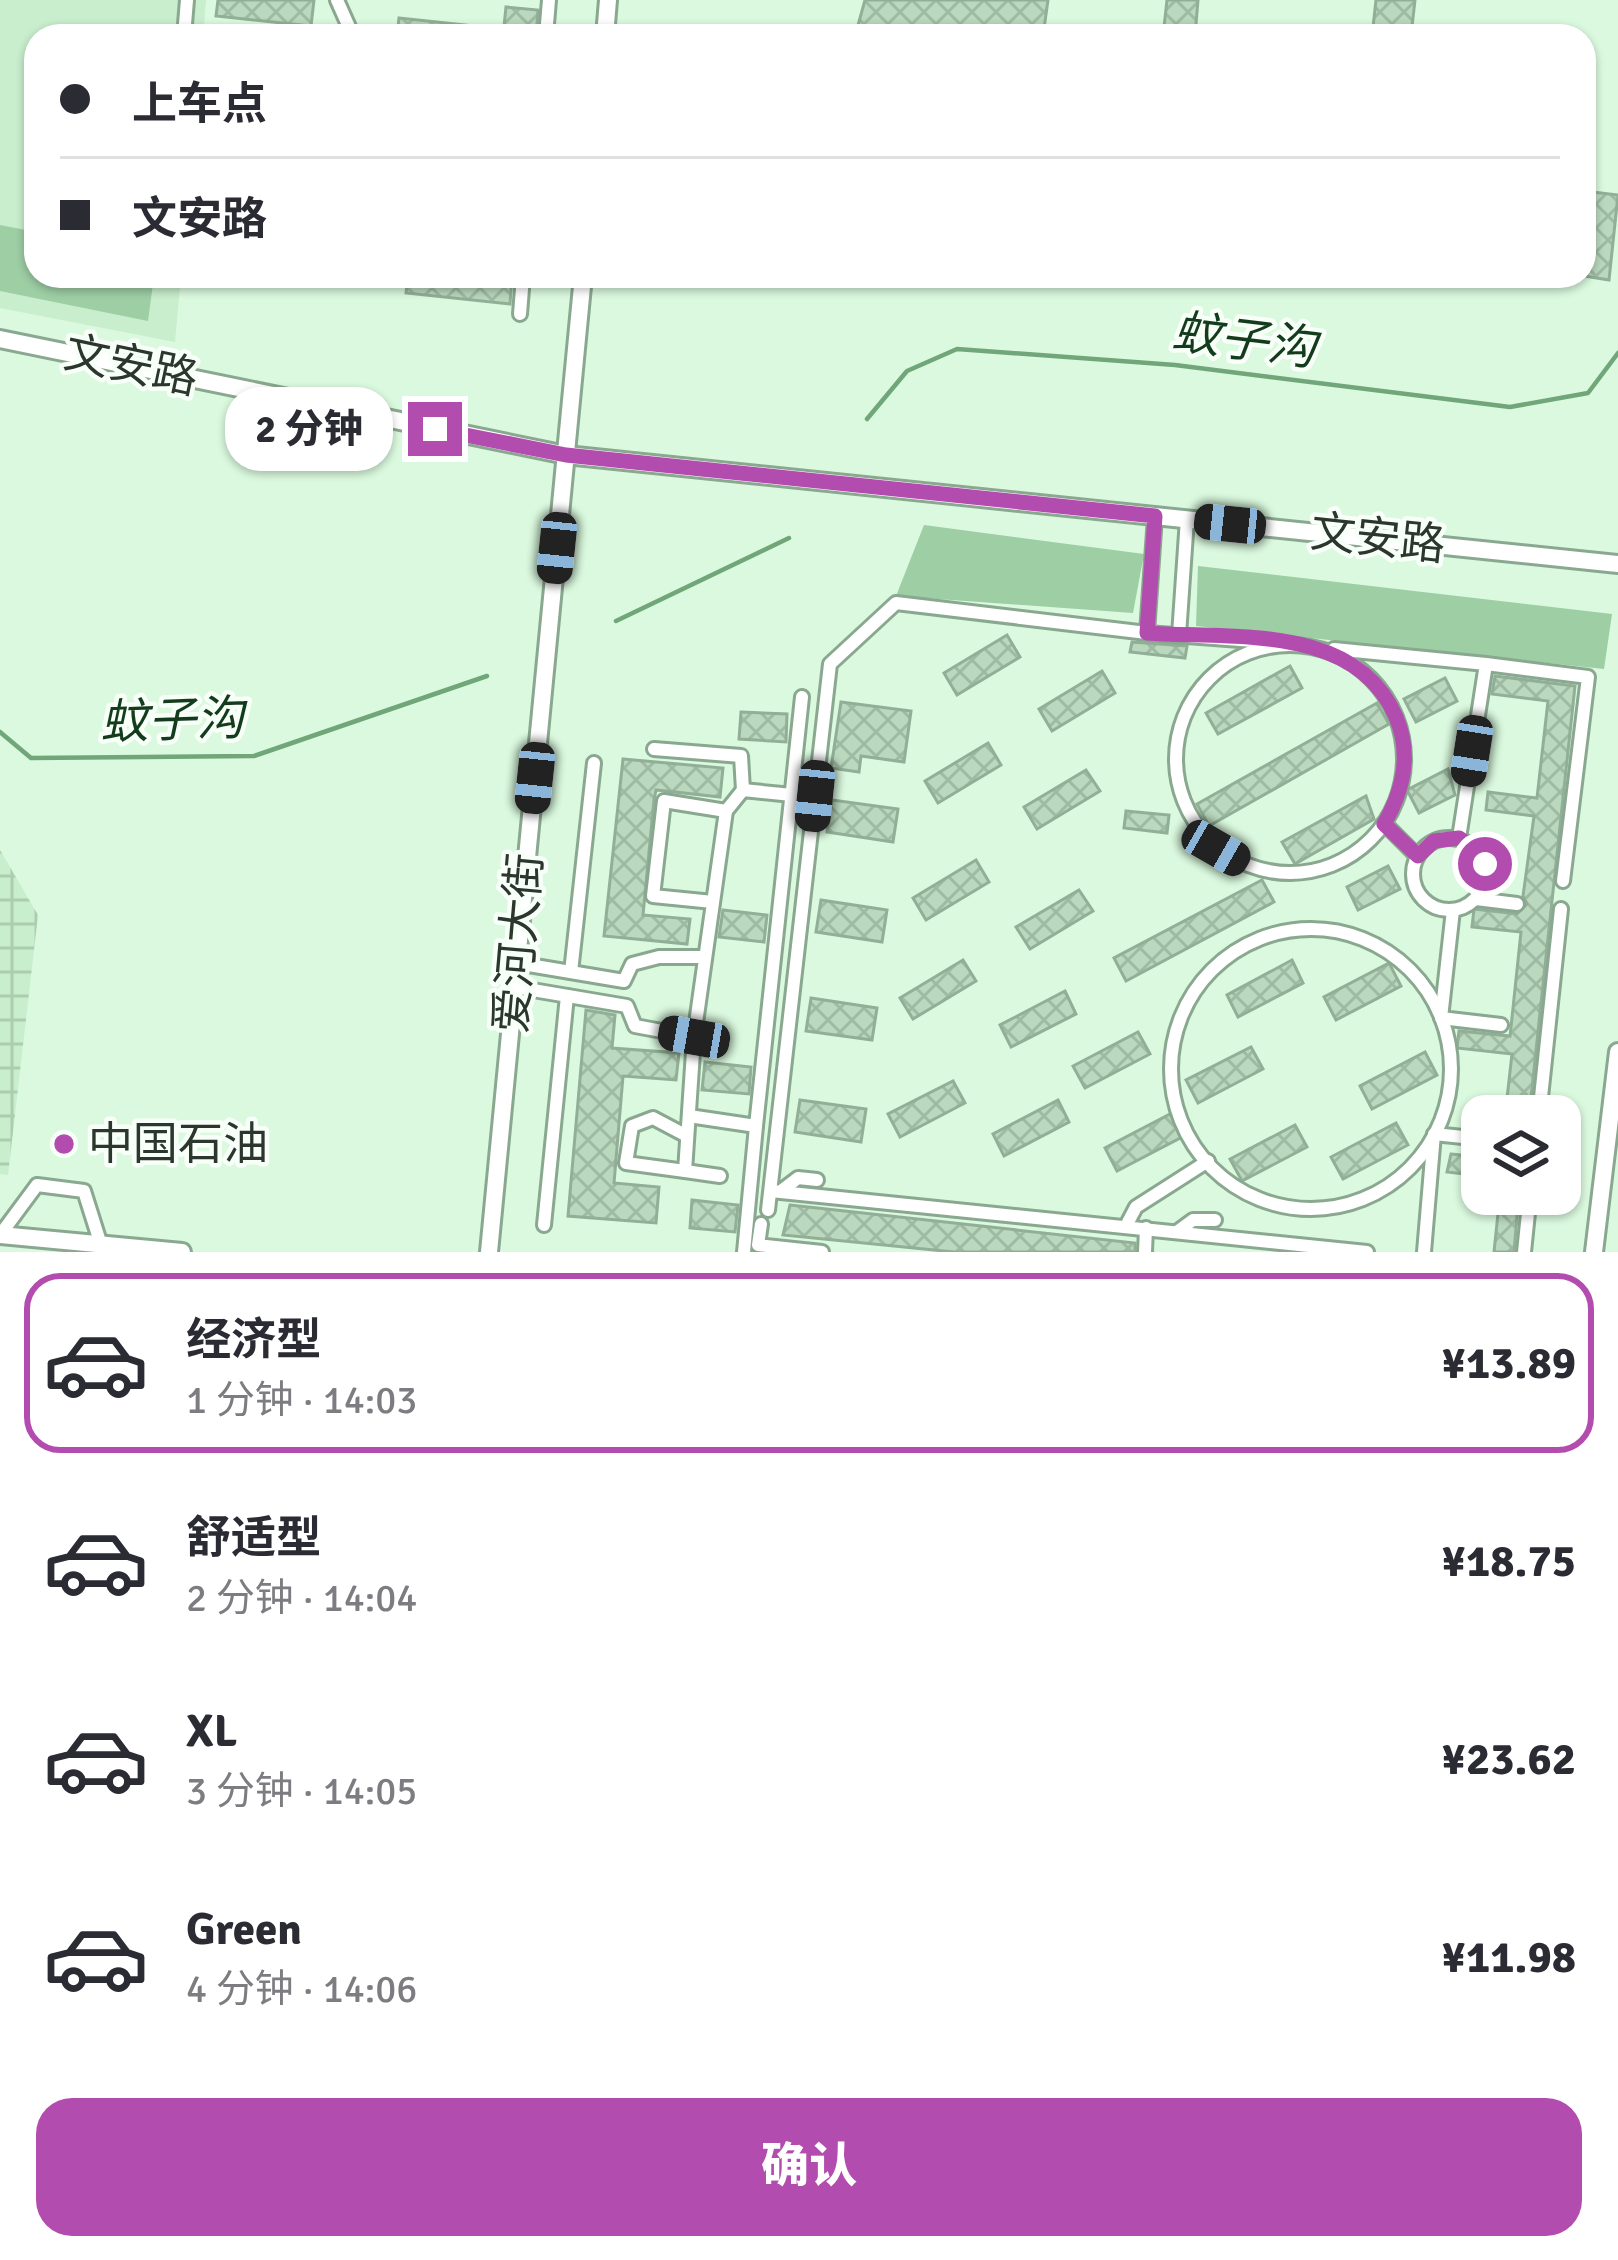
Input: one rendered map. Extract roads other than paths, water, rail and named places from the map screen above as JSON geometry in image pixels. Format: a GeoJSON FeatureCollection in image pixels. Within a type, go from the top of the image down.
{"type":"FeatureCollection","features":[{"type":"Feature","properties":{"kind":"main road","name":"爱河大街"},"geometry":{"type":"LineString","coordinates":[[489,1252],[582,288]]}},
{"type":"Feature","properties":{"kind":"main road","name":"文安路"},"geometry":{"type":"LineString","coordinates":[[0,339],[566,455],[1618,564]]}},
{"type":"Feature","properties":{"kind":"main road"},"geometry":{"type":"LineString","coordinates":[[1594,1252],[1618,1052]]}},
{"type":"Feature","properties":{"kind":"main road"},"geometry":{"type":"LineString","coordinates":[[0,1235],[182,1252]]}},
{"type":"Feature","properties":{"kind":"street"},"geometry":{"type":"LineString","coordinates":[[590,0],[608,1]]}},
{"type":"Feature","properties":{"kind":"street"},"geometry":{"type":"LineString","coordinates":[[520,314],[522,288]]}},
{"type":"Feature","properties":{"kind":"street"},"geometry":{"type":"LineString","coordinates":[[1147,633],[1155,516]]}},
{"type":"Feature","properties":{"kind":"street"},"geometry":{"type":"LineString","coordinates":[[1179,635],[1187,519]]}},
{"type":"Feature","properties":{"kind":"street"},"geometry":{"type":"LineString","coordinates":[[768,1210],[776,1191],[830,664],[896,603],[1588,677],[1563,881]]}},
{"type":"Feature","properties":{"kind":"street"},"geometry":{"type":"LineString","coordinates":[[1286,643],[1247,651],[1213,672],[1188,703],[1175,741],[1176,781],[1190,818],[1216,848],[1247,866],[1282,874],[1318,870],[1352,856],[1384,824],[1397,801],[1405,766],[1402,730],[1388,697],[1361,668],[1326,649]]}},
{"type":"Feature","properties":{"kind":"street"},"geometry":{"type":"LineString","coordinates":[[1459,838],[1486,664]]}},
{"type":"Feature","properties":{"kind":"street"},"geometry":{"type":"LineString","coordinates":[[744,1252],[802,697]]}},
{"type":"Feature","properties":{"kind":"street"},"geometry":{"type":"LineString","coordinates":[[654,749],[741,756],[742,790],[726,812],[694,1037],[685,1172]]}},
{"type":"Feature","properties":{"kind":"street"},"geometry":{"type":"LineString","coordinates":[[571,972],[594,763]]}},
{"type":"Feature","properties":{"kind":"street"},"geometry":{"type":"LineString","coordinates":[[742,790],[792,796]]}},
{"type":"Feature","properties":{"kind":"street"},"geometry":{"type":"LineString","coordinates":[[713,902],[653,896],[664,801],[726,812]]}},
{"type":"Feature","properties":{"kind":"street"},"geometry":{"type":"LineString","coordinates":[[1384,824],[1418,856]]}},
{"type":"Feature","properties":{"kind":"street"},"geometry":{"type":"LineString","coordinates":[[1459,838],[1479,852],[1485,864],[1483,889],[1475,899],[1453,910],[1431,905],[1416,889],[1418,856],[1434,841],[1459,838]]}},
{"type":"Feature","properties":{"kind":"street"},"geometry":{"type":"LineString","coordinates":[[1475,899],[1517,904]]}},
{"type":"Feature","properties":{"kind":"street"},"geometry":{"type":"LineString","coordinates":[[1541,1095],[1561,909]]}},
{"type":"Feature","properties":{"kind":"street"},"geometry":{"type":"LineString","coordinates":[[1424,1252],[1434,1134],[1452,1075],[1441,1018],[1453,910]]}},
{"type":"Feature","properties":{"kind":"street"},"geometry":{"type":"LineString","coordinates":[[1434,1134],[1396,1181],[1360,1201],[1314,1209],[1267,1202],[1225,1180],[1193,1146],[1174,1102],[1171,1056],[1183,1010],[1210,971],[1248,943],[1294,929],[1334,930],[1373,942],[1407,965],[1441,1018]]}},
{"type":"Feature","properties":{"kind":"street"},"geometry":{"type":"LineString","coordinates":[[517,963],[624,981],[632,964],[659,957],[705,957]]}},
{"type":"Feature","properties":{"kind":"street"},"geometry":{"type":"LineString","coordinates":[[515,987],[627,1006],[635,1026],[694,1037]]}},
{"type":"Feature","properties":{"kind":"street"},"geometry":{"type":"LineString","coordinates":[[544,1225],[567,996]]}},
{"type":"Feature","properties":{"kind":"street"},"geometry":{"type":"LineString","coordinates":[[1441,1018],[1501,1025]]}},
{"type":"Feature","properties":{"kind":"street"},"geometry":{"type":"LineString","coordinates":[[689,1116],[756,1126]]}},
{"type":"Feature","properties":{"kind":"street"},"geometry":{"type":"LineString","coordinates":[[687,1136],[653,1118],[632,1126],[626,1163],[720,1176]]}},
{"type":"Feature","properties":{"kind":"street"},"geometry":{"type":"LineString","coordinates":[[1434,1134],[1461,1136]]}},
{"type":"Feature","properties":{"kind":"street"},"geometry":{"type":"LineString","coordinates":[[1126,1226],[1136,1207],[1208,1161]]}},
{"type":"Feature","properties":{"kind":"street"},"geometry":{"type":"LineString","coordinates":[[776,1191],[798,1178],[818,1180]]}},
{"type":"Feature","properties":{"kind":"street"},"geometry":{"type":"LineString","coordinates":[[0,1235],[37,1185],[84,1191],[101,1244]]}},
{"type":"Feature","properties":{"kind":"street"},"geometry":{"type":"LineString","coordinates":[[776,1191],[1366,1252]]}},
{"type":"Feature","properties":{"kind":"street"},"geometry":{"type":"LineString","coordinates":[[1524,1252],[1528,1215]]}},
{"type":"Feature","properties":{"kind":"street"},"geometry":{"type":"LineString","coordinates":[[1178,1232],[1193,1220],[1215,1220]]}},
{"type":"Feature","properties":{"kind":"street"},"geometry":{"type":"LineString","coordinates":[[761,1224],[758,1244],[822,1252]]}},
{"type":"Feature","properties":{"kind":"street"},"geometry":{"type":"LineString","coordinates":[[1145,1252],[1146,1228]]}},
{"type":"Feature","properties":{"kind":"waterway","name":"蚊子沟"},"geometry":{"type":"LineString","coordinates":[[867,419],[907,371],[957,349],[1175,365],[1510,407],[1588,393],[1618,353]]}},
{"type":"Feature","properties":{"kind":"waterway","name":"蚊子沟"},"geometry":{"type":"LineString","coordinates":[[616,621],[789,538]]}},
{"type":"Feature","properties":{"kind":"waterway","name":"蚊子沟"},"geometry":{"type":"LineString","coordinates":[[0,732],[31,758],[254,756],[487,676]]}},
{"type":"Feature","properties":{"kind":"place","name":"中国石油"},"geometry":{"type":"Point","coordinates":[64,1144]}}]}
